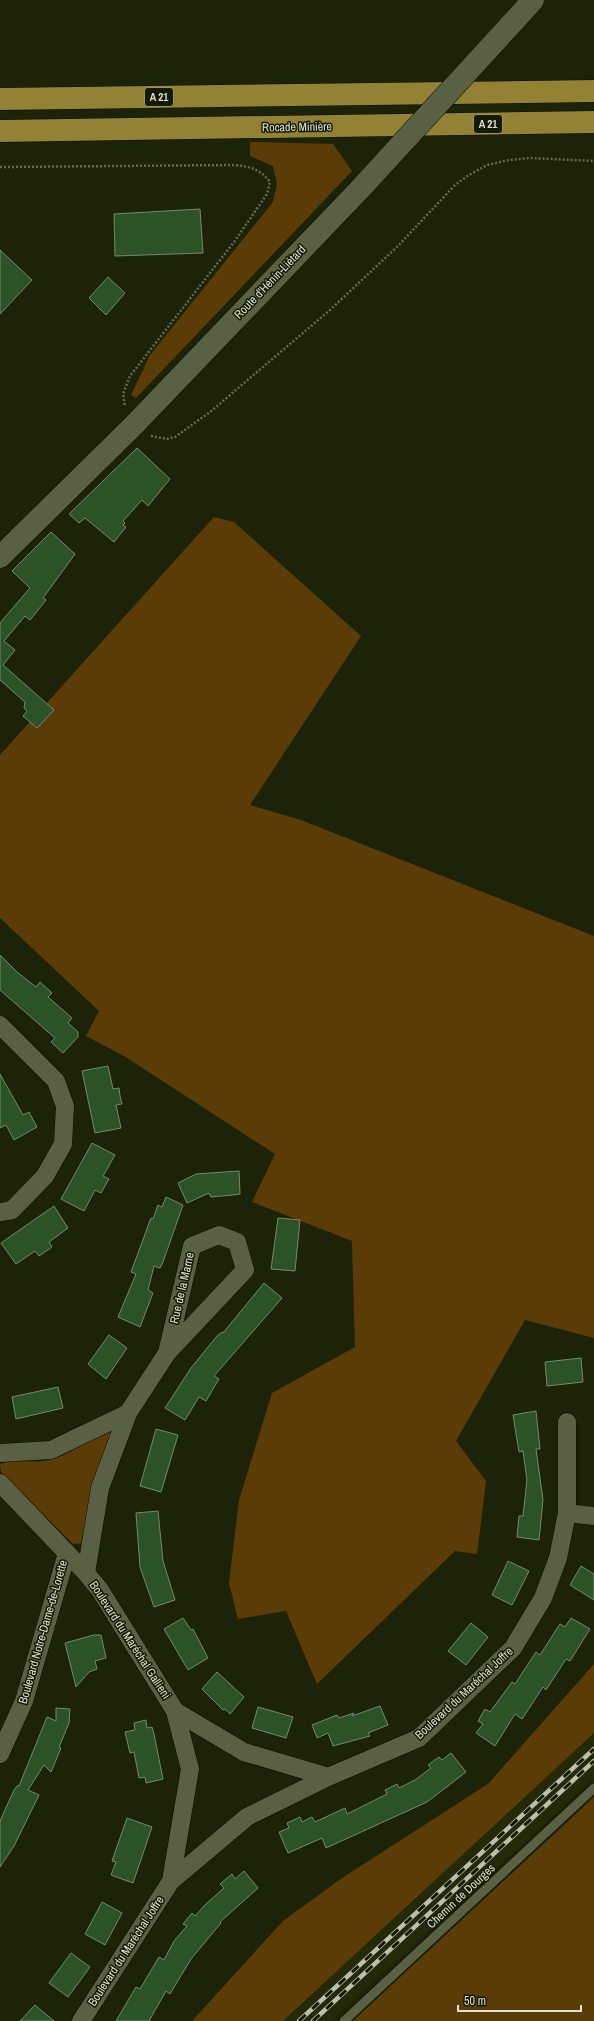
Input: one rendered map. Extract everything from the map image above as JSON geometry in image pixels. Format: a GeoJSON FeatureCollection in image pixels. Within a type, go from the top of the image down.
{"type":"FeatureCollection","features":[{"type":"Feature","properties":{"kind":"highway","name":"A 21"},"geometry":{"type":"LineString","coordinates":[[0,99],[594,91]]}},
{"type":"Feature","properties":{"kind":"highway","name":"Rocade Minière"},"geometry":{"type":"LineString","coordinates":[[0,131],[594,122]]}},
{"type":"Feature","properties":{"kind":"main road","name":"Route d'Hénin-Liétard"},"geometry":{"type":"LineString","coordinates":[[0,557],[135,424],[360,188],[533,0]]}},
{"type":"Feature","properties":{"kind":"street"},"geometry":{"type":"LineString","coordinates":[[0,1025],[56,1081],[65,1106],[63,1144],[45,1176],[12,1210],[0,1212]]}},
{"type":"Feature","properties":{"kind":"street","name":"Rue de la Marne"},"geometry":{"type":"LineString","coordinates":[[86,1573],[100,1488],[128,1412],[168,1353],[245,1270],[237,1242],[219,1235],[192,1246],[168,1353]]}},
{"type":"Feature","properties":{"kind":"street","name":"Rue de la Marne"},"geometry":{"type":"LineString","coordinates":[[0,1453],[51,1450],[128,1412]]}},
{"type":"Feature","properties":{"kind":"street","name":"Boulevard du Maréchal Joffre"},"geometry":{"type":"LineString","coordinates":[[80,2021],[171,1880],[247,1817],[328,1777],[419,1738],[513,1648],[542,1598],[558,1558],[567,1513],[567,1422]]}},
{"type":"Feature","properties":{"kind":"street","name":"Boulevard du Maréchal Gallieni"},"geometry":{"type":"LineString","coordinates":[[0,1483],[86,1573],[100,1590],[175,1711]]}},
{"type":"Feature","properties":{"kind":"street"},"geometry":{"type":"LineString","coordinates":[[567,1513],[594,1516]]}},
{"type":"Feature","properties":{"kind":"street","name":"Boulevard Notre-Dame-de-Lorette"},"geometry":{"type":"LineString","coordinates":[[0,1754],[24,1701],[67,1553]]}},
{"type":"Feature","properties":{"kind":"street"},"geometry":{"type":"LineString","coordinates":[[175,1711],[244,1752],[328,1777]]}},
{"type":"Feature","properties":{"kind":"street","name":"Boulevard du Maréchal Joffre"},"geometry":{"type":"LineString","coordinates":[[171,1880],[190,1769],[175,1711]]}},
{"type":"Feature","properties":{"kind":"lane","name":"Chemin de Dourges"},"geometry":{"type":"LineString","coordinates":[[344,2021],[594,1788]]}},
{"type":"Feature","properties":{"kind":"path"},"geometry":{"type":"LineString","coordinates":[[0,167],[235,165],[253,167],[263,173],[270,182],[267,194],[234,242],[130,376],[123,394],[124,406],[135,424],[150,435],[167,439],[175,437],[210,412],[330,310],[398,246],[454,185],[487,165],[509,160],[530,158],[594,161]]}},
{"type":"Feature","properties":{"kind":"shaded area"},"geometry":{"type":"Polygon","coordinates":[[[250,142],[333,144],[352,171],[136,398],[131,395],[150,355],[273,202],[277,184],[273,166],[250,156],[250,142]]]}},
{"type":"Feature","properties":{"kind":"shaded area"},"geometry":{"type":"Polygon","coordinates":[[[214,517],[234,522],[361,636],[250,805],[301,820],[594,936],[594,1338],[525,1320],[456,1441],[486,1481],[477,1554],[455,1551],[317,1684],[286,1611],[238,1619],[229,1583],[239,1500],[272,1393],[355,1347],[352,1241],[252,1202],[275,1154],[124,1056],[86,1036],[99,1011],[0,918],[0,755],[214,517]]]}},
{"type":"Feature","properties":{"kind":"shaded area"},"geometry":{"type":"Polygon","coordinates":[[[103,1431],[110,1432],[111,1440],[85,1543],[73,1544],[1,1472],[0,1464],[11,1461],[43,1461],[56,1458],[77,1448],[103,1431]]]}},
{"type":"Feature","properties":{"kind":"shaded area"},"geometry":{"type":"Polygon","coordinates":[[[594,1664],[594,1733],[283,2021],[192,2021],[283,1921],[342,1878],[488,1784],[594,1664]]]}},
{"type":"Feature","properties":{"kind":"shaded area"},"geometry":{"type":"Polygon","coordinates":[[[594,1733],[594,1778],[331,2021],[283,2021],[594,1733]]]}},
{"type":"Feature","properties":{"kind":"shaded area"},"geometry":{"type":"Polygon","coordinates":[[[594,1797],[594,2021],[353,2021],[594,1797]]]}},
{"type":"Feature","properties":{"kind":"building"},"geometry":{"type":"Polygon","coordinates":[[[200,209],[203,253],[115,256],[114,214],[200,209]]]}},
{"type":"Feature","properties":{"kind":"building"},"geometry":{"type":"Polygon","coordinates":[[[0,250],[32,280],[0,314],[0,250]]]}},
{"type":"Feature","properties":{"kind":"building"},"geometry":{"type":"Polygon","coordinates":[[[108,277],[125,293],[106,315],[89,298],[108,277]]]}},
{"type":"Feature","properties":{"kind":"building"},"geometry":{"type":"Polygon","coordinates":[[[137,448],[170,479],[148,506],[142,500],[123,521],[125,523],[123,525],[126,527],[114,542],[85,518],[79,523],[69,514],[137,448]]]}},
{"type":"Feature","properties":{"kind":"building"},"geometry":{"type":"Polygon","coordinates":[[[51,532],[75,554],[43,598],[46,600],[30,620],[25,616],[4,641],[15,650],[3,665],[54,710],[37,728],[23,716],[27,711],[24,708],[25,702],[0,680],[0,623],[30,588],[12,571],[51,532]]]}},
{"type":"Feature","properties":{"kind":"building"},"geometry":{"type":"Polygon","coordinates":[[[0,955],[17,972],[36,987],[40,982],[52,993],[48,997],[72,1018],[68,1023],[78,1032],[78,1037],[63,1053],[51,1042],[55,1038],[0,990],[0,955]]]}},
{"type":"Feature","properties":{"kind":"building"},"geometry":{"type":"Polygon","coordinates":[[[108,1066],[113,1089],[119,1088],[122,1104],[116,1105],[121,1128],[95,1133],[82,1071],[108,1066]]]}},
{"type":"Feature","properties":{"kind":"building"},"geometry":{"type":"Polygon","coordinates":[[[0,1074],[23,1115],[29,1112],[37,1127],[14,1140],[6,1125],[0,1128],[0,1074]]]}},
{"type":"Feature","properties":{"kind":"building"},"geometry":{"type":"Polygon","coordinates":[[[92,1143],[115,1155],[103,1176],[109,1179],[101,1193],[95,1190],[84,1211],[61,1199],[92,1143]]]}},
{"type":"Feature","properties":{"kind":"building"},"geometry":{"type":"Polygon","coordinates":[[[239,1171],[240,1194],[211,1197],[209,1193],[187,1203],[178,1183],[196,1174],[239,1171]]]}},
{"type":"Feature","properties":{"kind":"building"},"geometry":{"type":"Polygon","coordinates":[[[166,1197],[183,1205],[163,1262],[160,1268],[154,1266],[148,1290],[153,1293],[140,1327],[118,1317],[136,1274],[131,1272],[151,1218],[153,1219],[158,1205],[162,1207],[166,1197]]]}},
{"type":"Feature","properties":{"kind":"building"},"geometry":{"type":"Polygon","coordinates":[[[54,1206],[68,1228],[49,1242],[52,1247],[39,1256],[35,1251],[16,1264],[1,1243],[54,1206]]]}},
{"type":"Feature","properties":{"kind":"building"},"geometry":{"type":"Polygon","coordinates":[[[278,1218],[300,1220],[295,1271],[271,1269],[278,1218]]]}},
{"type":"Feature","properties":{"kind":"building"},"geometry":{"type":"Polygon","coordinates":[[[264,1283],[282,1298],[214,1376],[219,1379],[206,1401],[199,1397],[185,1420],[165,1408],[191,1368],[217,1336],[222,1332],[223,1333],[264,1283]]]}},
{"type":"Feature","properties":{"kind":"building"},"geometry":{"type":"Polygon","coordinates":[[[109,1335],[127,1348],[106,1379],[88,1364],[109,1335]]]}},
{"type":"Feature","properties":{"kind":"building"},"geometry":{"type":"Polygon","coordinates":[[[581,1358],[583,1382],[547,1386],[545,1362],[581,1358]]]}},
{"type":"Feature","properties":{"kind":"building"},"geometry":{"type":"Polygon","coordinates":[[[58,1387],[63,1408],[16,1419],[12,1397],[58,1387]]]}},
{"type":"Feature","properties":{"kind":"building"},"geometry":{"type":"Polygon","coordinates":[[[536,1411],[540,1449],[536,1449],[543,1500],[539,1540],[517,1537],[519,1516],[523,1516],[527,1480],[523,1451],[519,1452],[513,1415],[536,1411]]]}},
{"type":"Feature","properties":{"kind":"building"},"geometry":{"type":"Polygon","coordinates":[[[156,1429],[178,1435],[161,1492],[140,1486],[156,1429]]]}},
{"type":"Feature","properties":{"kind":"building"},"geometry":{"type":"Polygon","coordinates":[[[158,1511],[163,1561],[175,1600],[154,1607],[140,1567],[136,1513],[158,1511]]]}},
{"type":"Feature","properties":{"kind":"building"},"geometry":{"type":"Polygon","coordinates":[[[508,1561],[529,1571],[512,1605],[492,1595],[508,1561]]]}},
{"type":"Feature","properties":{"kind":"building"},"geometry":{"type":"Polygon","coordinates":[[[581,1566],[594,1574],[594,1600],[570,1585],[581,1566]]]}},
{"type":"Feature","properties":{"kind":"building"},"geometry":{"type":"Polygon","coordinates":[[[183,1618],[191,1630],[193,1629],[208,1658],[188,1670],[164,1629],[183,1618]]]}},
{"type":"Feature","properties":{"kind":"building"},"geometry":{"type":"Polygon","coordinates":[[[571,1618],[590,1629],[570,1661],[566,1659],[546,1690],[543,1687],[522,1719],[515,1714],[495,1746],[476,1733],[483,1724],[478,1721],[485,1709],[490,1712],[512,1682],[515,1684],[536,1652],[540,1655],[560,1624],[565,1627],[571,1618]]]}},
{"type":"Feature","properties":{"kind":"building"},"geometry":{"type":"Polygon","coordinates":[[[471,1623],[488,1637],[466,1665],[448,1651],[471,1623]]]}},
{"type":"Feature","properties":{"kind":"building"},"geometry":{"type":"Polygon","coordinates":[[[94,1635],[101,1635],[106,1658],[95,1661],[97,1669],[89,1672],[76,1687],[65,1643],[94,1635]]]}},
{"type":"Feature","properties":{"kind":"building"},"geometry":{"type":"Polygon","coordinates":[[[217,1672],[244,1697],[230,1714],[225,1709],[223,1710],[202,1689],[217,1672]]]}},
{"type":"Feature","properties":{"kind":"building"},"geometry":{"type":"Polygon","coordinates":[[[380,1706],[388,1725],[368,1733],[370,1736],[333,1746],[328,1733],[317,1738],[312,1725],[337,1715],[339,1718],[354,1713],[352,1716],[380,1706]]]}},
{"type":"Feature","properties":{"kind":"building"},"geometry":{"type":"Polygon","coordinates":[[[258,1707],[293,1717],[286,1738],[252,1728],[258,1707]]]}},
{"type":"Feature","properties":{"kind":"building"},"geometry":{"type":"Polygon","coordinates":[[[56,1708],[70,1709],[69,1723],[59,1747],[61,1748],[51,1772],[44,1765],[28,1790],[39,1795],[14,1846],[0,1867],[0,1821],[14,1790],[18,1785],[19,1786],[47,1717],[56,1721],[56,1708]]]}},
{"type":"Feature","properties":{"kind":"building"},"geometry":{"type":"Polygon","coordinates":[[[146,1720],[147,1728],[152,1727],[163,1779],[146,1783],[145,1777],[139,1778],[134,1752],[130,1753],[125,1732],[135,1730],[134,1723],[146,1720]]]}},
{"type":"Feature","properties":{"kind":"building"},"geometry":{"type":"Polygon","coordinates":[[[451,1753],[466,1772],[427,1802],[326,1848],[322,1838],[288,1853],[279,1832],[289,1828],[287,1823],[300,1817],[302,1822],[312,1817],[315,1822],[345,1808],[347,1814],[387,1794],[385,1790],[397,1784],[399,1788],[415,1780],[431,1768],[428,1765],[439,1757],[442,1760],[451,1753]]]}},
{"type":"Feature","properties":{"kind":"building"},"geometry":{"type":"Polygon","coordinates":[[[127,1818],[152,1827],[133,1883],[111,1875],[116,1862],[112,1861],[127,1818]]]}},
{"type":"Feature","properties":{"kind":"building"},"geometry":{"type":"Polygon","coordinates":[[[244,1871],[258,1888],[220,1922],[221,1923],[191,1959],[170,1994],[166,1991],[149,2021],[116,2021],[136,1987],[140,1989],[159,1957],[164,1960],[174,1941],[187,1926],[183,1924],[192,1913],[195,1916],[224,1888],[220,1884],[232,1874],[235,1879],[244,1871]]]}},
{"type":"Feature","properties":{"kind":"building"},"geometry":{"type":"Polygon","coordinates":[[[102,1902],[122,1913],[105,1945],[85,1934],[102,1902]]]}},
{"type":"Feature","properties":{"kind":"building"},"geometry":{"type":"Polygon","coordinates":[[[71,1953],[90,1967],[68,1997],[49,1983],[71,1953]]]}},
{"type":"Feature","properties":{"kind":"building"},"geometry":{"type":"Polygon","coordinates":[[[35,2005],[54,2021],[20,2021],[35,2005]]]}},
{"type":"Feature","properties":{"kind":"railway"},"geometry":{"type":"LineString","coordinates":[[299,2021],[594,1749]]}},
{"type":"Feature","properties":{"kind":"railway"},"geometry":{"type":"LineString","coordinates":[[313,2021],[594,1761]]}}]}
